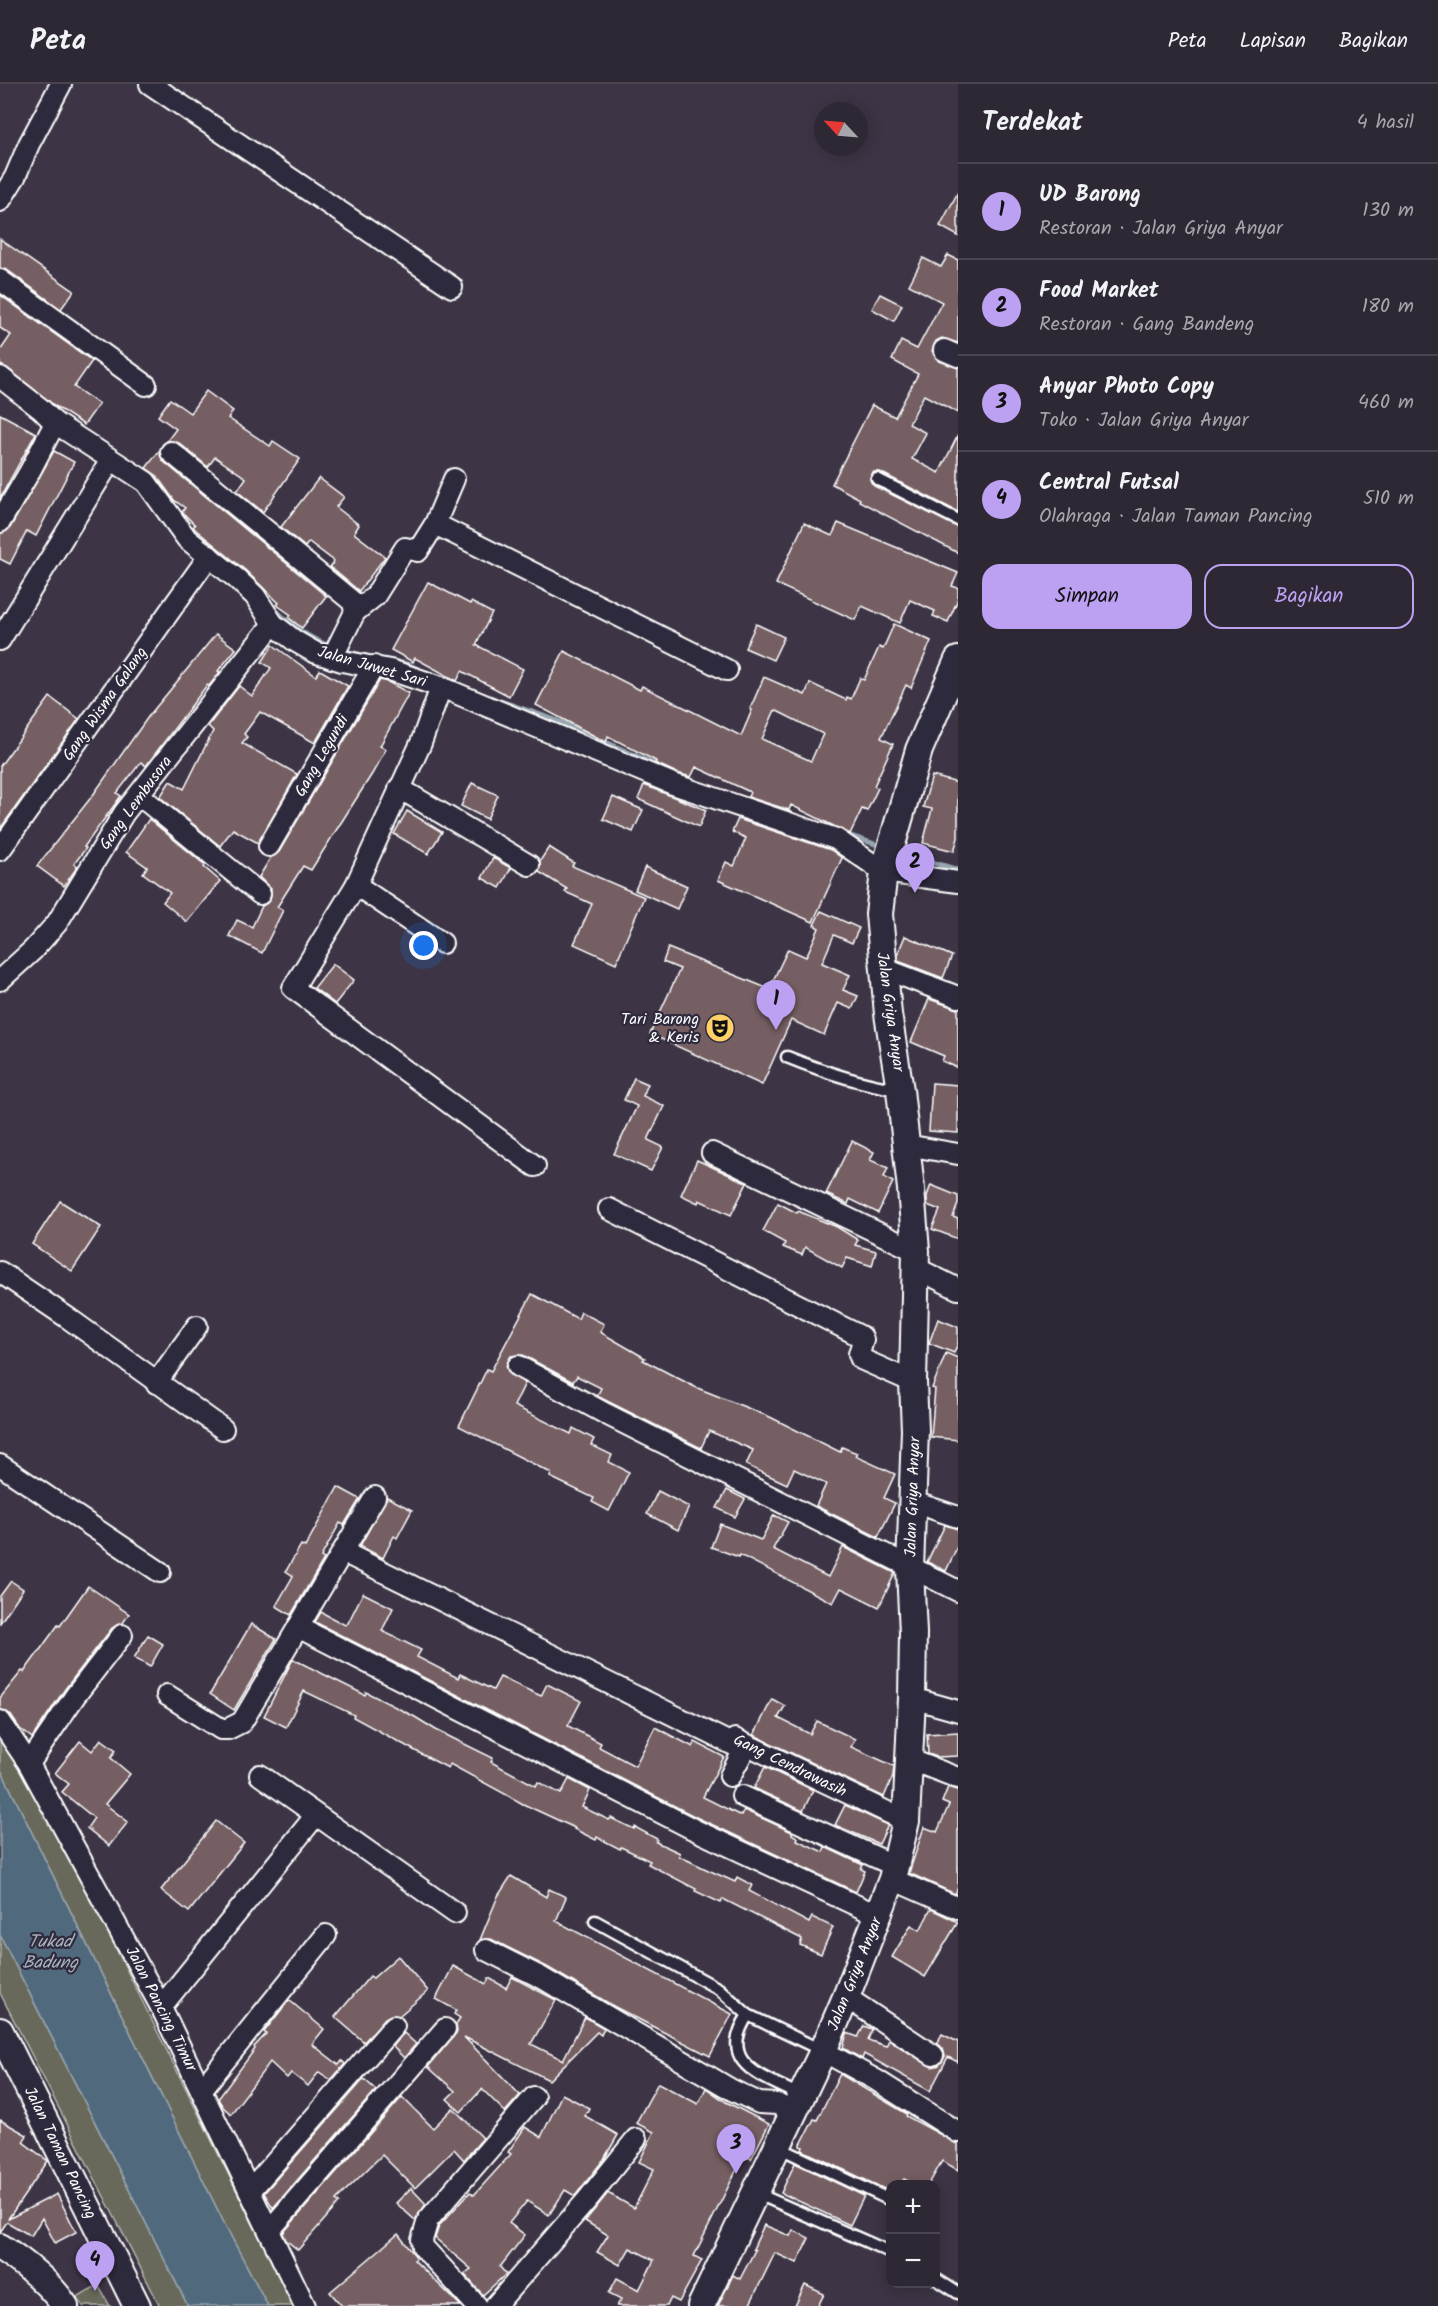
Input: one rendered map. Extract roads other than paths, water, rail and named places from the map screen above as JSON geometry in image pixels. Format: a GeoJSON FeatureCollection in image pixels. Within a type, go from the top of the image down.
{"type":"FeatureCollection","features":[{"type":"Feature","properties":{"kind":"street"},"geometry":{"type":"LineString","coordinates":[[0,201],[15,177],[29,144],[61,84]]}},
{"type":"Feature","properties":{"kind":"street"},"geometry":{"type":"LineString","coordinates":[[150,84],[452,288]]}},
{"type":"Feature","properties":{"kind":"street"},"geometry":{"type":"LineString","coordinates":[[0,280],[146,386]]}},
{"type":"Feature","properties":{"kind":"street","name":"Jalan Juwet Sari"},"geometry":{"type":"LineString","coordinates":[[0,378],[41,409],[55,423],[146,482],[187,539],[255,596],[273,624],[296,641],[332,658],[390,670],[441,687],[673,784],[888,859]]}},
{"type":"Feature","properties":{"kind":"street"},"geometry":{"type":"LineString","coordinates":[[0,522],[55,423]]}},
{"type":"Feature","properties":{"kind":"street"},"geometry":{"type":"LineString","coordinates":[[171,452],[353,602],[355,612]]}},
{"type":"Feature","properties":{"kind":"street"},"geometry":{"type":"LineString","coordinates":[[0,640],[111,460]]}},
{"type":"Feature","properties":{"kind":"street"},"geometry":{"type":"LineString","coordinates":[[332,658],[355,612],[375,596],[405,548],[418,550],[435,525],[454,479]]}},
{"type":"Feature","properties":{"kind":"street"},"geometry":{"type":"LineString","coordinates":[[435,525],[727,670]]}},
{"type":"Feature","properties":{"kind":"street","name":"Gang Wisma Galang"},"geometry":{"type":"LineString","coordinates":[[0,850],[208,556]]}},
{"type":"Feature","properties":{"kind":"street","name":"Gang Lembusora"},"geometry":{"type":"LineString","coordinates":[[0,980],[33,950],[57,923],[124,813],[273,624]]}},
{"type":"Feature","properties":{"kind":"street","name":"Gang Legundi"},"geometry":{"type":"LineString","coordinates":[[270,846],[374,666]]}},
{"type":"Feature","properties":{"kind":"street","name":"Jalan Griya Anyar"},"geometry":{"type":"LineString","coordinates":[[701,2306],[846,1997],[879,1916],[906,1821],[912,1698],[913,1633],[910,1569],[915,1430],[913,1382],[916,1260],[906,1145],[888,1014],[879,914],[888,859],[919,750],[955,676]]}},
{"type":"Feature","properties":{"kind":"street"},"geometry":{"type":"LineString","coordinates":[[441,687],[421,742],[356,885],[293,988],[535,1166]]}},
{"type":"Feature","properties":{"kind":"street"},"geometry":{"type":"LineString","coordinates":[[399,788],[529,866]]}},
{"type":"Feature","properties":{"kind":"street"},"geometry":{"type":"LineString","coordinates":[[138,795],[260,894]]}},
{"type":"Feature","properties":{"kind":"street"},"geometry":{"type":"LineString","coordinates":[[888,859],[958,882]]}},
{"type":"Feature","properties":{"kind":"street"},"geometry":{"type":"LineString","coordinates":[[356,885],[442,943]]}},
{"type":"Feature","properties":{"kind":"street"},"geometry":{"type":"LineString","coordinates":[[885,969],[958,997]]}},
{"type":"Feature","properties":{"kind":"street"},"geometry":{"type":"LineString","coordinates":[[906,1145],[958,1154]]}},
{"type":"Feature","properties":{"kind":"street"},"geometry":{"type":"LineString","coordinates":[[712,1153],[916,1260],[958,1289]]}},
{"type":"Feature","properties":{"kind":"street"},"geometry":{"type":"LineString","coordinates":[[609,1209],[862,1337],[859,1354],[861,1359],[913,1382]]}},
{"type":"Feature","properties":{"kind":"street"},"geometry":{"type":"LineString","coordinates":[[0,1272],[223,1429]]}},
{"type":"Feature","properties":{"kind":"street"},"geometry":{"type":"LineString","coordinates":[[156,1383],[197,1326]]}},
{"type":"Feature","properties":{"kind":"street"},"geometry":{"type":"LineString","coordinates":[[518,1366],[910,1569],[958,1591]]}},
{"type":"Feature","properties":{"kind":"street"},"geometry":{"type":"LineString","coordinates":[[0,1465],[160,1572]]}},
{"type":"Feature","properties":{"kind":"street"},"geometry":{"type":"LineString","coordinates":[[167,1695],[221,1729],[235,1726],[250,1711],[375,1497]]}},
{"type":"Feature","properties":{"kind":"street"},"geometry":{"type":"LineString","coordinates":[[913,1502],[958,1517]]}},
{"type":"Feature","properties":{"kind":"street"},"geometry":{"type":"LineString","coordinates":[[343,1552],[744,1750],[730,1776]]}},
{"type":"Feature","properties":{"kind":"street"},"geometry":{"type":"LineString","coordinates":[[298,1627],[693,1828],[879,1916]]}},
{"type":"Feature","properties":{"kind":"street"},"geometry":{"type":"LineString","coordinates":[[29,1764],[75,1696],[122,1635]]}},
{"type":"Feature","properties":{"kind":"street"},"geometry":{"type":"LineString","coordinates":[[912,1698],[958,1711]]}},
{"type":"Feature","properties":{"kind":"street","name":"Gang Cendrawasih"},"geometry":{"type":"LineString","coordinates":[[675,1709],[906,1821]]}},
{"type":"Feature","properties":{"kind":"street","name":"Jalan Pancing Timur"},"geometry":{"type":"LineString","coordinates":[[0,1721],[29,1764],[161,2007],[305,2306]]}},
{"type":"Feature","properties":{"kind":"street"},"geometry":{"type":"LineString","coordinates":[[910,1760],[958,1778]]}},
{"type":"Feature","properties":{"kind":"street"},"geometry":{"type":"LineString","coordinates":[[260,1775],[455,1913]]}},
{"type":"Feature","properties":{"kind":"street"},"geometry":{"type":"LineString","coordinates":[[742,1796],[958,1908]]}},
{"type":"Feature","properties":{"kind":"street"},"geometry":{"type":"LineString","coordinates":[[161,2007],[316,1815]]}},
{"type":"Feature","properties":{"kind":"street"},"geometry":{"type":"LineString","coordinates":[[202,2089],[326,1935]]}},
{"type":"Feature","properties":{"kind":"street"},"geometry":{"type":"LineString","coordinates":[[486,1950],[543,1978],[732,2090],[759,2103],[797,2104]]}},
{"type":"Feature","properties":{"kind":"street"},"geometry":{"type":"LineString","coordinates":[[846,1997],[933,2055]]}},
{"type":"Feature","properties":{"kind":"street"},"geometry":{"type":"LineString","coordinates":[[250,2191],[394,2026]]}},
{"type":"Feature","properties":{"kind":"street"},"geometry":{"type":"LineString","coordinates":[[269,2231],[444,2029]]}},
{"type":"Feature","properties":{"kind":"street","name":"Jalan Taman Pancing"},"geometry":{"type":"LineString","coordinates":[[0,2031],[137,2306]]}},
{"type":"Feature","properties":{"kind":"street"},"geometry":{"type":"LineString","coordinates":[[823,2050],[876,2080],[958,2132]]}},
{"type":"Feature","properties":{"kind":"street"},"geometry":{"type":"LineString","coordinates":[[477,2306],[423,2247],[424,2230],[428,2220],[534,2097]]}},
{"type":"Feature","properties":{"kind":"street"},"geometry":{"type":"LineString","coordinates":[[495,2306],[587,2200],[636,2139]]}},
{"type":"Feature","properties":{"kind":"street"},"geometry":{"type":"LineString","coordinates":[[0,2247],[49,2285],[65,2306]]}},
{"type":"Feature","properties":{"kind":"lane"},"geometry":{"type":"LineString","coordinates":[[877,479],[958,520]]}},
{"type":"Feature","properties":{"kind":"lane"},"geometry":{"type":"LineString","coordinates":[[786,1058],[838,1077],[867,1085],[900,1090]]}},
{"type":"Feature","properties":{"kind":"lane"},"geometry":{"type":"LineString","coordinates":[[595,1921],[719,1989],[748,2015],[823,2050]]}},
{"type":"Feature","properties":{"kind":"lane"},"geometry":{"type":"LineString","coordinates":[[748,2015],[739,2029],[736,2051],[750,2069],[797,2104]]}},
{"type":"Feature","properties":{"kind":"lane"},"geometry":{"type":"LineString","coordinates":[[778,2146],[886,2198]]}},
{"type":"Feature","properties":{"kind":"lane"},"geometry":{"type":"LineString","coordinates":[[756,2193],[886,2250]]}},
{"type":"Feature","properties":{"kind":"lane"},"geometry":{"type":"LineString","coordinates":[[940,2281],[958,2293]]}},
{"type":"Feature","properties":{"kind":"water","name":"Tukad Badung"},"geometry":{"type":"Polygon","coordinates":[[[0,1768],[226,2227],[268,2306],[188,2306],[0,1935],[0,1768]]]}},
{"type":"Feature","properties":{"kind":"waterway"},"geometry":{"type":"LineString","coordinates":[[272,606],[299,630],[332,647]]}},
{"type":"Feature","properties":{"kind":"waterway"},"geometry":{"type":"LineString","coordinates":[[341,650],[367,656]]}},
{"type":"Feature","properties":{"kind":"waterway"},"geometry":{"type":"LineString","coordinates":[[391,661],[407,664],[425,672]]}},
{"type":"Feature","properties":{"kind":"waterway"},"geometry":{"type":"LineString","coordinates":[[489,697],[561,722],[688,779]]}},
{"type":"Feature","properties":{"kind":"waterway"},"geometry":{"type":"LineString","coordinates":[[842,833],[884,847]]}},
{"type":"Feature","properties":{"kind":"waterway"},"geometry":{"type":"LineString","coordinates":[[896,851],[958,870]]}},
{"type":"Feature","properties":{"kind":"place","name":"Food Market"},"geometry":{"type":"Point","coordinates":[915,893]}},
{"type":"Feature","properties":{"kind":"place","name":"Tari Barong & Keris"},"geometry":{"type":"Point","coordinates":[720,1028]}},
{"type":"Feature","properties":{"kind":"place","name":"UD Barong"},"geometry":{"type":"Point","coordinates":[776,1030]}},
{"type":"Feature","properties":{"kind":"place","name":"Anyar Photo Copy"},"geometry":{"type":"Point","coordinates":[736,2174]}},
{"type":"Feature","properties":{"kind":"place","name":"Central Futsal"},"geometry":{"type":"Point","coordinates":[95,2291]}}]}
